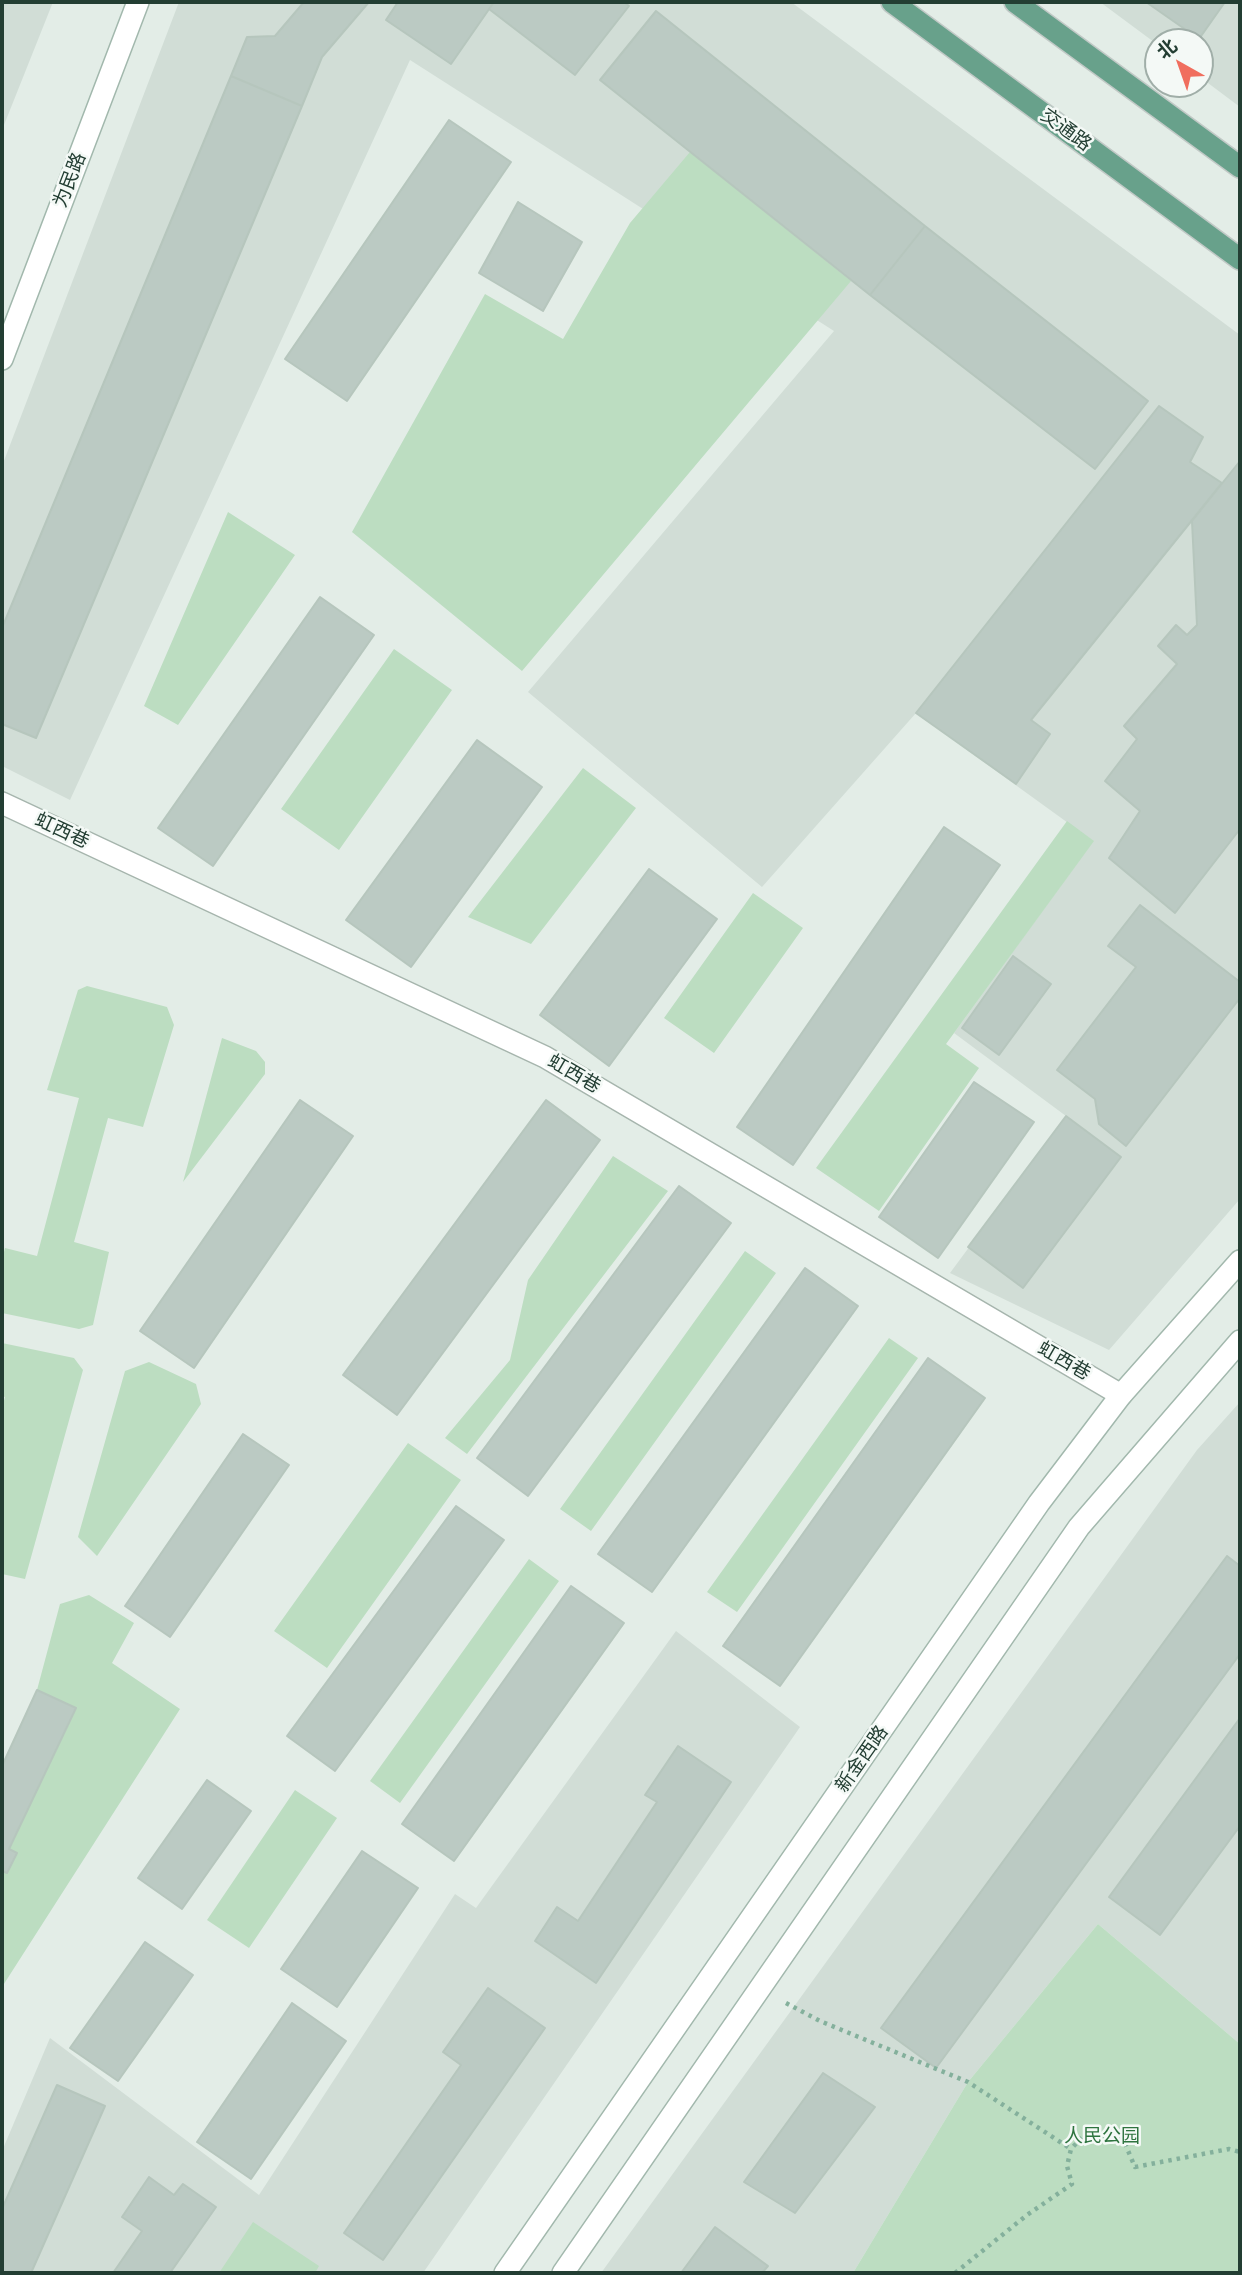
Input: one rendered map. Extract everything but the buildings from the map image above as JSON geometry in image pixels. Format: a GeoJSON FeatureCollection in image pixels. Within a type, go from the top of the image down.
{"type":"FeatureCollection","features":[{"type":"Feature","properties":{"kind":"main road","name":"为民路"},"geometry":{"type":"LineString","coordinates":[[2,359],[138,2]]}},
{"type":"Feature","properties":{"kind":"main road","name":"交通路"},"geometry":{"type":"LineString","coordinates":[[892,2],[1240,259]]}},
{"type":"Feature","properties":{"kind":"main road"},"geometry":{"type":"LineString","coordinates":[[1015,2],[1240,167]]}},
{"type":"Feature","properties":{"kind":"main road","name":"虹西巷"},"geometry":{"type":"LineString","coordinates":[[2,803],[545,1057],[1121,1395]]}},
{"type":"Feature","properties":{"kind":"main road","name":"新金西路"},"geometry":{"type":"LineString","coordinates":[[505,2273],[1039,1503],[1121,1395],[1240,1261]]}},
{"type":"Feature","properties":{"kind":"main road"},"geometry":{"type":"LineString","coordinates":[[563,2273],[1079,1527],[1240,1341]]}},
{"type":"Feature","properties":{"kind":"path"},"geometry":{"type":"LineString","coordinates":[[761,1989],[820,2021],[968,2082],[1071,2148]]}},
{"type":"Feature","properties":{"kind":"path"},"geometry":{"type":"LineString","coordinates":[[954,2273],[1027,2215],[1072,2184],[1067,2166],[1071,2148],[1084,2135],[1123,2139],[1135,2167],[1229,2149],[1240,2152]]}},
{"type":"Feature","properties":{"kind":"shaded area"},"geometry":{"type":"Polygon","coordinates":[[[2,2],[53,2],[2,130],[2,2]]]}},
{"type":"Feature","properties":{"kind":"shaded area"},"geometry":{"type":"Polygon","coordinates":[[[179,2],[791,2],[1240,335],[1240,1199],[1109,1350],[950,1273],[1066,1116],[954,1033],[1093,841],[916,713],[762,887],[528,692],[834,331],[410,60],[70,800],[2,766],[2,466],[179,2]]]}},
{"type":"Feature","properties":{"kind":"shaded area"},"geometry":{"type":"Polygon","coordinates":[[[1100,2],[1240,2],[1240,107],[1214,88],[1214,28],[1144,28],[1144,35],[1100,2]]]}},
{"type":"Feature","properties":{"kind":"shaded area"},"geometry":{"type":"Polygon","coordinates":[[[1240,1402],[1240,2044],[1098,1924],[968,2082],[853,2273],[601,2273],[1197,1450],[1240,1402]]]}},
{"type":"Feature","properties":{"kind":"shaded area"},"geometry":{"type":"Polygon","coordinates":[[[676,1631],[800,1727],[423,2273],[2,2273],[2,2151],[50,2038],[259,2195],[455,1894],[476,1908],[676,1631]]]}},
{"type":"Feature","properties":{"kind":"green space"},"geometry":{"type":"Polygon","coordinates":[[[690,152],[851,281],[522,671],[352,532],[485,294],[563,339],[630,223],[690,152]]]}},
{"type":"Feature","properties":{"kind":"green space"},"geometry":{"type":"Polygon","coordinates":[[[228,512],[295,555],[178,725],[144,706],[228,512]]]}},
{"type":"Feature","properties":{"kind":"green space"},"geometry":{"type":"Polygon","coordinates":[[[394,649],[452,690],[339,850],[281,809],[394,649]]]}},
{"type":"Feature","properties":{"kind":"green space"},"geometry":{"type":"Polygon","coordinates":[[[583,768],[636,808],[531,944],[468,917],[583,768]]]}},
{"type":"Feature","properties":{"kind":"green space"},"geometry":{"type":"Polygon","coordinates":[[[1067,821],[1094,841],[946,1044],[979,1068],[879,1211],[816,1168],[1067,821]]]}},
{"type":"Feature","properties":{"kind":"green space"},"geometry":{"type":"Polygon","coordinates":[[[753,893],[803,928],[714,1053],[664,1018],[753,893]]]}},
{"type":"Feature","properties":{"kind":"green space"},"geometry":{"type":"Polygon","coordinates":[[[87,986],[167,1007],[174,1025],[143,1127],[108,1118],[74,1242],[109,1252],[93,1325],[79,1329],[2,1313],[2,1260],[5,1248],[37,1256],[79,1098],[47,1090],[78,990],[87,986]]]}},
{"type":"Feature","properties":{"kind":"green space"},"geometry":{"type":"Polygon","coordinates":[[[222,1038],[256,1051],[265,1062],[265,1074],[183,1182],[222,1038]]]}},
{"type":"Feature","properties":{"kind":"green space"},"geometry":{"type":"Polygon","coordinates":[[[613,1156],[668,1191],[467,1454],[445,1438],[510,1360],[528,1280],[613,1156]]]}},
{"type":"Feature","properties":{"kind":"green space"},"geometry":{"type":"Polygon","coordinates":[[[745,1251],[776,1273],[591,1531],[560,1509],[745,1251]]]}},
{"type":"Feature","properties":{"kind":"green space"},"geometry":{"type":"Polygon","coordinates":[[[889,1338],[918,1358],[737,1612],[707,1592],[889,1338]]]}},
{"type":"Feature","properties":{"kind":"green space"},"geometry":{"type":"Polygon","coordinates":[[[2,1343],[74,1358],[83,1370],[25,1579],[2,1574],[2,1408],[5,1397],[2,1396],[2,1343]]]}},
{"type":"Feature","properties":{"kind":"green space"},"geometry":{"type":"Polygon","coordinates":[[[149,1362],[196,1384],[201,1404],[97,1556],[78,1537],[125,1371],[149,1362]]]}},
{"type":"Feature","properties":{"kind":"green space"},"geometry":{"type":"Polygon","coordinates":[[[408,1443],[461,1480],[327,1668],[274,1631],[408,1443]]]}},
{"type":"Feature","properties":{"kind":"green space"},"geometry":{"type":"Polygon","coordinates":[[[529,1559],[559,1581],[400,1803],[370,1781],[529,1559]]]}},
{"type":"Feature","properties":{"kind":"green space"},"geometry":{"type":"Polygon","coordinates":[[[89,1595],[134,1623],[112,1663],[180,1709],[2,1987],[2,1871],[7,1873],[16,1853],[9,1849],[76,1709],[37,1690],[60,1604],[89,1595]]]}},
{"type":"Feature","properties":{"kind":"green space"},"geometry":{"type":"Polygon","coordinates":[[[295,1790],[337,1818],[249,1948],[207,1920],[295,1790]]]}},
{"type":"Feature","properties":{"kind":"green space","name":"人民公园"},"geometry":{"type":"Polygon","coordinates":[[[1098,1924],[1240,2044],[1240,2273],[853,2273],[968,2082],[1098,1924]]]}},
{"type":"Feature","properties":{"kind":"green space"},"geometry":{"type":"Polygon","coordinates":[[[253,2222],[319,2266],[315,2273],[219,2273],[253,2222]]]}}]}
